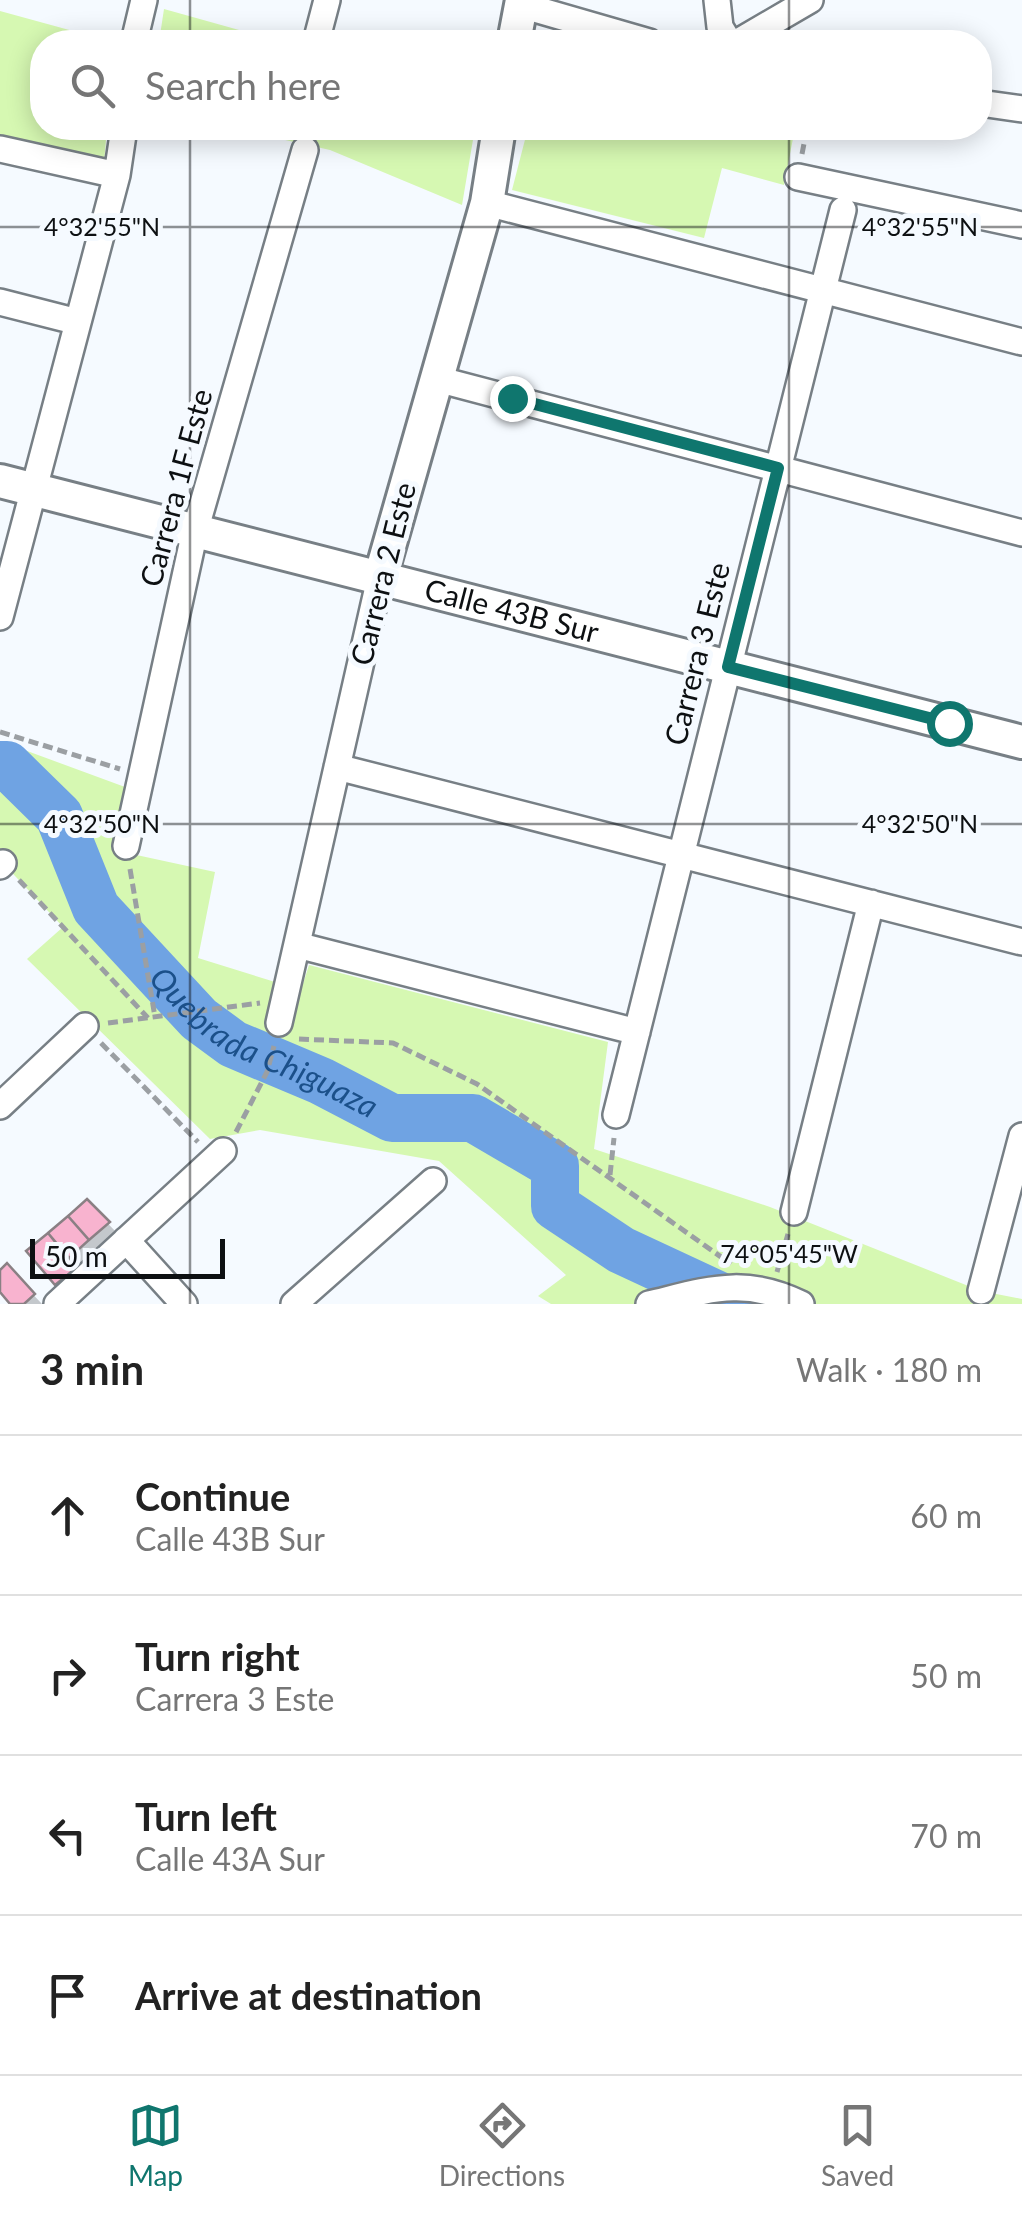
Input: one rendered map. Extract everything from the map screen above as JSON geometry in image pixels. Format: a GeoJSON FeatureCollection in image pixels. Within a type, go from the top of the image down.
{"type":"FeatureCollection","features":[{"type":"Feature","properties":{"kind":"street"},"geometry":{"type":"LineString","coordinates":[[137,30],[144,0]]}},
{"type":"Feature","properties":{"kind":"street"},"geometry":{"type":"LineString","coordinates":[[319,30],[327,0]]}},
{"type":"Feature","properties":{"kind":"street"},"geometry":{"type":"LineString","coordinates":[[717,0],[721,30]]}},
{"type":"Feature","properties":{"kind":"street"},"geometry":{"type":"LineString","coordinates":[[759,30],[810,0]]}},
{"type":"Feature","properties":{"kind":"street"},"geometry":{"type":"LineString","coordinates":[[516,30],[522,2],[611,30]]}},
{"type":"Feature","properties":{"kind":"street"},"geometry":{"type":"LineString","coordinates":[[992,105],[1022,109]]}},
{"type":"Feature","properties":{"kind":"street"},"geometry":{"type":"LineString","coordinates":[[0,617],[117,175],[122,140]]}},
{"type":"Feature","properties":{"kind":"street","name":"Carrera 2 Este"},"geometry":{"type":"LineString","coordinates":[[284,1025],[297,945],[380,578],[486,203],[498,140]]}},
{"type":"Feature","properties":{"kind":"street"},"geometry":{"type":"LineString","coordinates":[[0,149],[117,175]]}},
{"type":"Feature","properties":{"kind":"street","name":"Carrera 1F Este"},"geometry":{"type":"LineString","coordinates":[[126,846],[196,531],[304,150]]}},
{"type":"Feature","properties":{"kind":"street"},"geometry":{"type":"LineString","coordinates":[[798,176],[1022,225]]}},
{"type":"Feature","properties":{"kind":"street"},"geometry":{"type":"LineString","coordinates":[[486,203],[1022,342]]}},
{"type":"Feature","properties":{"kind":"street","name":"Carrera 3 Este"},"geometry":{"type":"LineString","coordinates":[[616,1115],[843,210]]}},
{"type":"Feature","properties":{"kind":"street"},"geometry":{"type":"LineString","coordinates":[[0,302],[78,322]]}},
{"type":"Feature","properties":{"kind":"street"},"geometry":{"type":"LineString","coordinates":[[436,379],[1022,532]]}},
{"type":"Feature","properties":{"kind":"street","name":"Calle 43B Sur"},"geometry":{"type":"LineString","coordinates":[[0,481],[1022,742]]}},
{"type":"Feature","properties":{"kind":"street"},"geometry":{"type":"LineString","coordinates":[[337,767],[1022,942]]}},
{"type":"Feature","properties":{"kind":"street"},"geometry":{"type":"LineString","coordinates":[[794,1212],[871,904]]}},
{"type":"Feature","properties":{"kind":"street"},"geometry":{"type":"LineString","coordinates":[[297,945],[637,1032]]}},
{"type":"Feature","properties":{"kind":"street"},"geometry":{"type":"LineString","coordinates":[[0,1106],[85,1026]]}},
{"type":"Feature","properties":{"kind":"street"},"geometry":{"type":"LineString","coordinates":[[981,1291],[1022,1136]]}},
{"type":"Feature","properties":{"kind":"street"},"geometry":{"type":"LineString","coordinates":[[57,1304],[219,1155]]}},
{"type":"Feature","properties":{"kind":"street"},"geometry":{"type":"LineString","coordinates":[[294,1304],[433,1181]]}},
{"type":"Feature","properties":{"kind":"street"},"geometry":{"type":"LineString","coordinates":[[126,1240],[184,1304]]}},
{"type":"Feature","properties":{"kind":"street"},"geometry":{"type":"LineString","coordinates":[[649,1304],[719,1288],[768,1290],[802,1304]]}},
{"type":"Feature","properties":{"kind":"path"},"geometry":{"type":"LineString","coordinates":[[0,732],[142,776]]}},
{"type":"Feature","properties":{"kind":"path"},"geometry":{"type":"LineString","coordinates":[[126,846],[152,996],[152,1017]]}},
{"type":"Feature","properties":{"kind":"path"},"geometry":{"type":"LineString","coordinates":[[2,865],[152,1017]]}},
{"type":"Feature","properties":{"kind":"path"},"geometry":{"type":"LineString","coordinates":[[85,1026],[220,1009],[284,1025],[394,1043],[477,1084],[768,1290],[794,1212]]}},
{"type":"Feature","properties":{"kind":"path"},"geometry":{"type":"LineString","coordinates":[[85,1026],[219,1155],[268,1072],[284,1025]]}},
{"type":"Feature","properties":{"kind":"path"},"geometry":{"type":"LineString","coordinates":[[610,1175],[616,1115]]}},
{"type":"Feature","properties":{"kind":"green space"},"geometry":{"type":"Polygon","coordinates":[[[164,9],[239,30],[161,30],[164,9]]]}},
{"type":"Feature","properties":{"kind":"green space"},"geometry":{"type":"Polygon","coordinates":[[[0,11],[69,30],[30,30],[30,140],[106,140],[104,163],[0,138],[0,11]]]}},
{"type":"Feature","properties":{"kind":"green space"},"geometry":{"type":"Polygon","coordinates":[[[285,140],[473,140],[462,205],[330,150],[285,140]]]}},
{"type":"Feature","properties":{"kind":"green space"},"geometry":{"type":"Polygon","coordinates":[[[525,140],[793,140],[784,185],[722,168],[704,238],[512,190],[525,140]]]}},
{"type":"Feature","properties":{"kind":"green space"},"geometry":{"type":"Polygon","coordinates":[[[0,741],[125,787],[118,851],[215,872],[198,958],[301,990],[309,965],[608,1042],[594,1149],[770,1207],[981,1291],[1022,1299],[1022,1304],[551,1304],[538,1296],[566,1275],[439,1161],[260,1130],[210,1139],[27,959],[63,927],[0,860],[0,741]]]}},
{"type":"Feature","properties":{"kind":"building"},"geometry":{"type":"Polygon","coordinates":[[[87,1199],[110,1222],[89,1240],[68,1216],[87,1199]]]}},
{"type":"Feature","properties":{"kind":"building"},"geometry":{"type":"Polygon","coordinates":[[[68,1216],[89,1240],[69,1258],[48,1233],[68,1216]]]}},
{"type":"Feature","properties":{"kind":"building"},"geometry":{"type":"Polygon","coordinates":[[[48,1233],[76,1268],[55,1285],[26,1251],[48,1233]]]}},
{"type":"Feature","properties":{"kind":"building"},"geometry":{"type":"Polygon","coordinates":[[[7,1263],[35,1294],[24,1304],[10,1304],[0,1292],[0,1270],[7,1263]]]}},
{"type":"Feature","properties":{"kind":"waterway","name":"Quebrada Chiguaza"},"geometry":{"type":"LineString","coordinates":[[0,765],[7,765],[59,816],[96,908],[199,1019],[233,1044],[321,1081],[392,1118],[473,1118],[555,1166],[555,1206],[621,1250],[737,1304]]}},
{"type":"Feature","properties":{"kind":"route"},"geometry":{"type":"LineString","coordinates":[[512,398],[778,468],[728,667],[949,723]]}}]}
